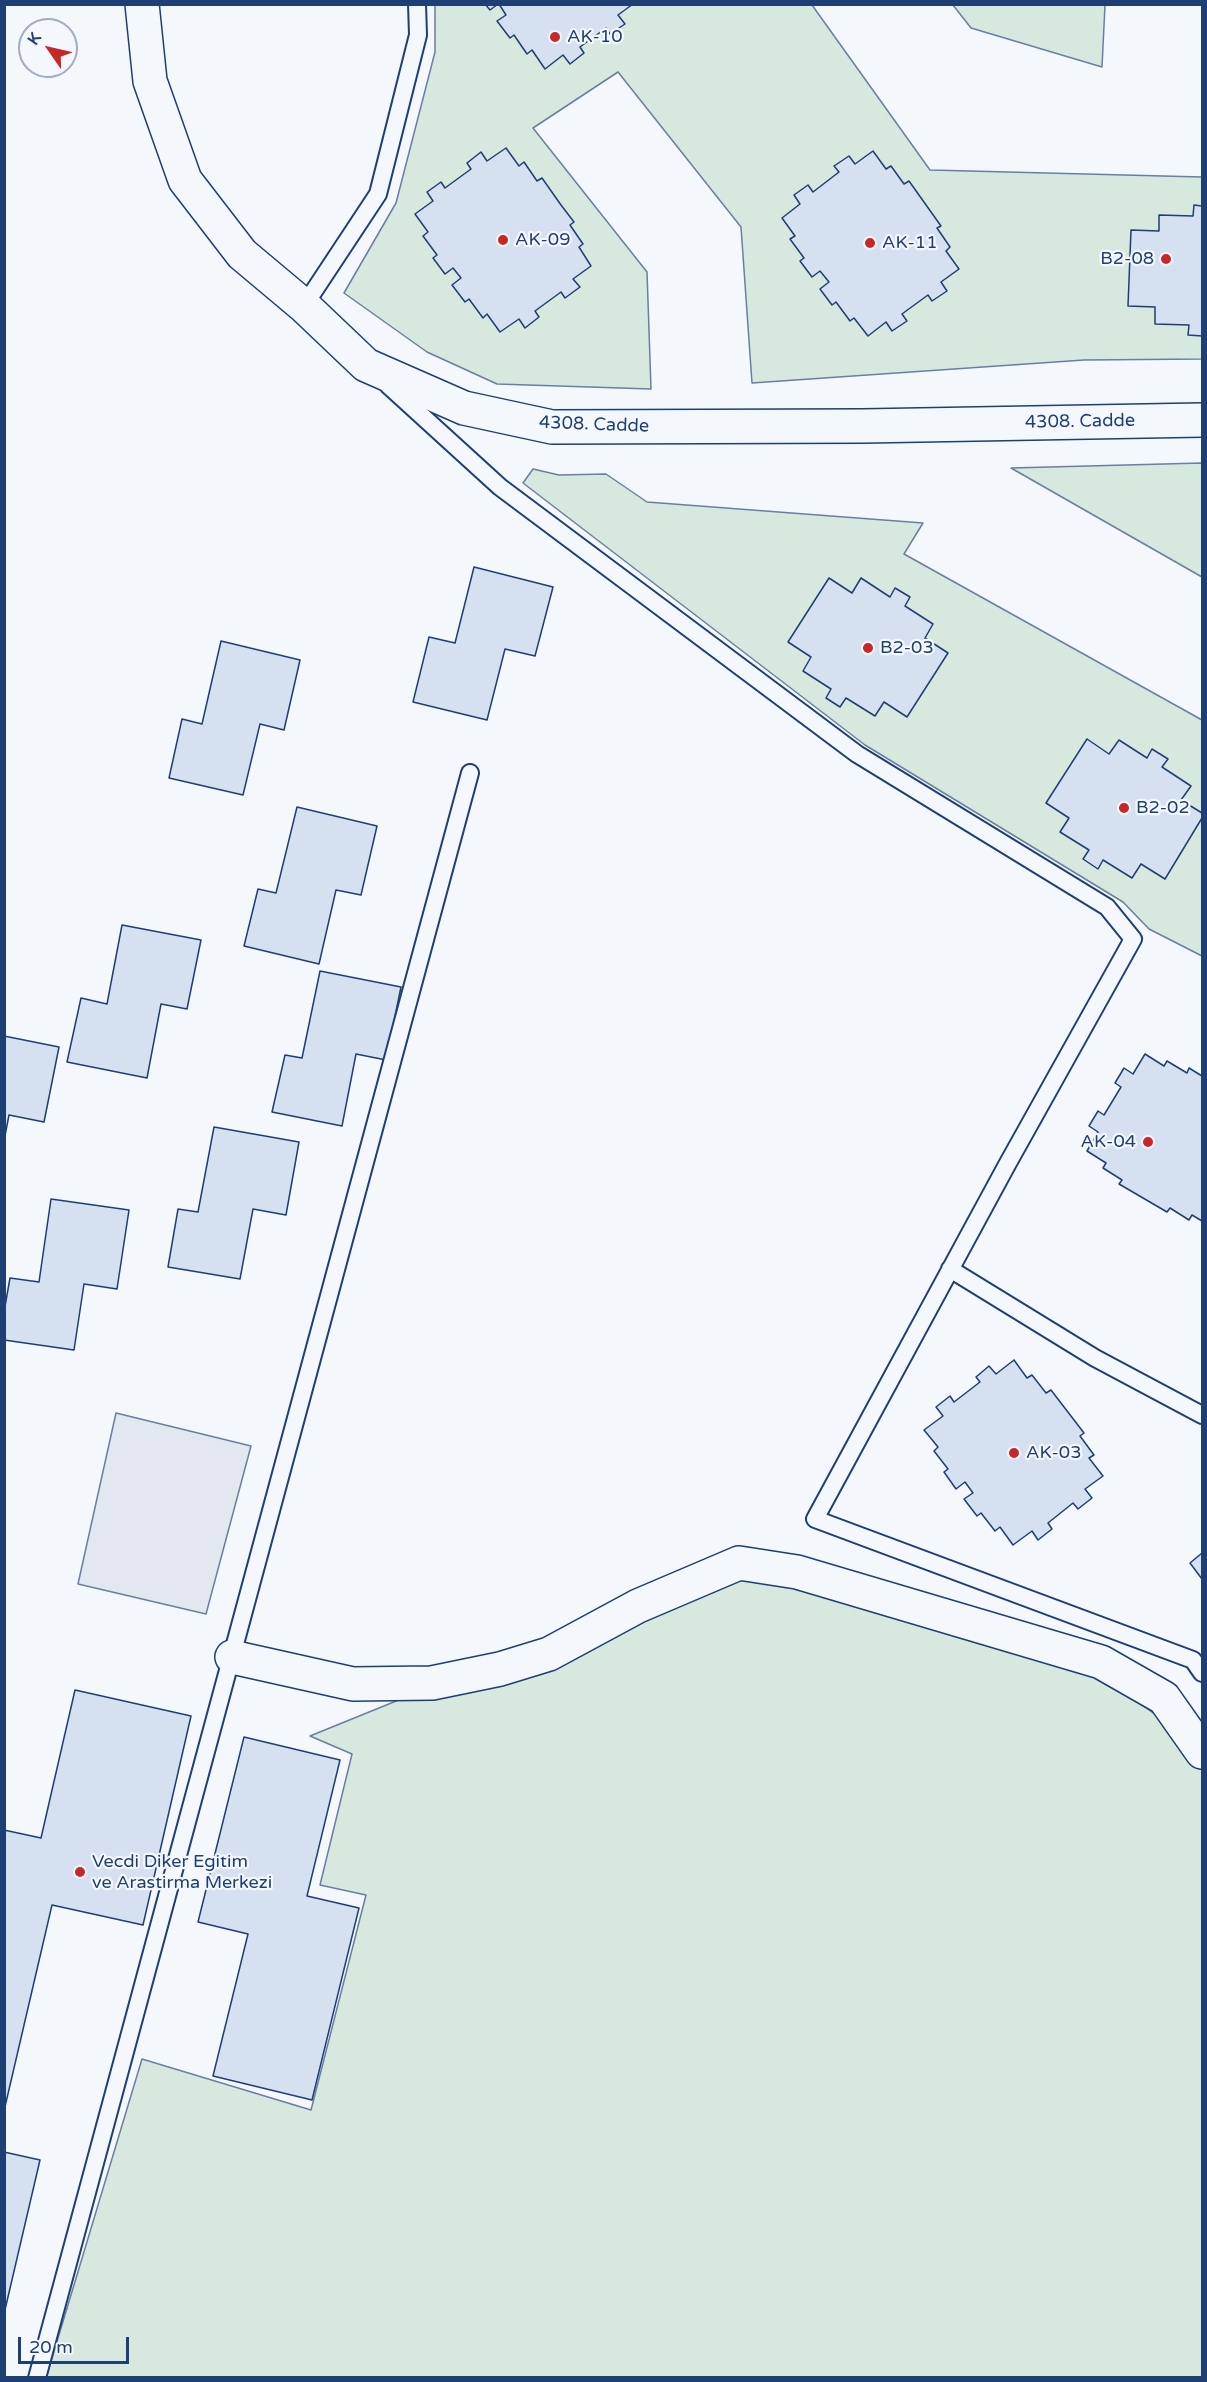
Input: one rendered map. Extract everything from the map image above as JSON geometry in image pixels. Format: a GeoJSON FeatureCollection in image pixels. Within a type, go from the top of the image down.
{"type":"FeatureCollection","features":[{"type":"Feature","properties":{"kind":"street","name":"4308. Cadde"},"geometry":{"type":"LineString","coordinates":[[142,4],[150,81],[185,180],[242,254],[304,306],[366,365],[464,408],[552,427],[863,426],[1203,420]]}},
{"type":"Feature","properties":{"kind":"street"},"geometry":{"type":"LineString","coordinates":[[232,1657],[353,1684],[432,1683],[500,1669],[549,1654],[638,1606],[739,1563],[797,1572],[1101,1662],[1164,1698],[1203,1752]]}},
{"type":"Feature","properties":{"kind":"lane"},"geometry":{"type":"LineString","coordinates":[[304,306],[378,194],[418,34],[417,4]]}},
{"type":"Feature","properties":{"kind":"lane"},"geometry":{"type":"LineString","coordinates":[[366,365],[500,487],[838,740],[857,754],[1107,907],[1133,939],[950,1269],[815,1519],[1193,1660],[1203,1673]]}},
{"type":"Feature","properties":{"kind":"lane"},"geometry":{"type":"LineString","coordinates":[[37,2378],[470,773]]}},
{"type":"Feature","properties":{"kind":"lane"},"geometry":{"type":"LineString","coordinates":[[950,1269],[1095,1358],[1203,1415]]}},
{"type":"Feature","properties":{"kind":"shaded area"},"geometry":{"type":"Polygon","coordinates":[[[435,5],[812,5],[930,170],[1202,177],[1202,359],[1084,360],[752,383],[741,227],[618,72],[533,128],[647,272],[651,389],[497,384],[427,352],[344,293],[396,203],[435,52],[435,5]]]}},
{"type":"Feature","properties":{"kind":"shaded area"},"geometry":{"type":"Polygon","coordinates":[[[953,5],[1105,5],[1102,67],[971,28],[953,5]]]}},
{"type":"Feature","properties":{"kind":"shaded area"},"geometry":{"type":"Polygon","coordinates":[[[1202,463],[1202,577],[1011,468],[1202,463]]]}},
{"type":"Feature","properties":{"kind":"shaded area"},"geometry":{"type":"Polygon","coordinates":[[[533,469],[559,475],[606,474],[647,502],[923,523],[904,554],[1202,720],[1202,956],[1149,929],[1123,902],[865,745],[523,483],[533,469]]]}},
{"type":"Feature","properties":{"kind":"shaded area"},"geometry":{"type":"Polygon","coordinates":[[[116,1413],[251,1446],[206,1614],[78,1584],[116,1413]]]}},
{"type":"Feature","properties":{"kind":"shaded area"},"geometry":{"type":"Polygon","coordinates":[[[745,1574],[1064,1663],[1120,1688],[1173,1728],[1202,1769],[1202,2377],[46,2378],[142,2059],[311,2110],[366,1895],[320,1885],[352,1754],[310,1736],[411,1695],[554,1664],[745,1574]]]}},
{"type":"Feature","properties":{"kind":"building"},"geometry":{"type":"Polygon","coordinates":[[[485,4],[498,4],[490,10],[485,4]]]}},
{"type":"Feature","properties":{"kind":"building","name":"AK-10"},"geometry":{"type":"Polygon","coordinates":[[[499,4],[633,4],[618,15],[625,24],[610,34],[606,28],[580,47],[584,53],[570,64],[563,55],[545,69],[532,50],[527,54],[514,35],[510,38],[497,21],[506,15],[499,4]]]}},
{"type":"Feature","properties":{"kind":"building","name":"AK-09"},"geometry":{"type":"Polygon","coordinates":[[[506,148],[519,166],[524,162],[537,181],[542,178],[574,222],[570,225],[583,244],[579,247],[591,266],[573,279],[580,287],[565,298],[561,292],[535,311],[539,317],[525,328],[519,319],[500,332],[487,314],[483,318],[469,299],[465,302],[452,285],[461,278],[453,268],[445,274],[433,258],[437,255],[423,236],[428,232],[415,214],[433,201],[427,192],[441,182],[445,188],[471,169],[467,163],[481,152],[487,161],[506,148]]]}},
{"type":"Feature","properties":{"kind":"building","name":"AK-11"},"geometry":{"type":"Polygon","coordinates":[[[873,151],[886,169],[891,166],[904,184],[909,181],[941,226],[937,228],[950,247],[946,251],[959,269],[941,282],[947,291],[932,301],[928,295],[902,314],[907,321],[892,331],[886,322],[868,336],[854,318],[850,321],[836,302],[832,305],[820,289],[829,282],[820,271],[812,277],[800,261],[804,258],[790,239],[795,236],[782,218],[800,204],[794,195],[808,185],[813,192],[839,172],[834,166],[849,156],[855,164],[873,151]]]}},
{"type":"Feature","properties":{"kind":"building","name":"B2-08"},"geometry":{"type":"Polygon","coordinates":[[[1194,205],[1202,206],[1202,336],[1188,335],[1189,325],[1155,324],[1155,307],[1128,306],[1131,230],[1159,231],[1159,215],[1193,216],[1194,205]]]}},
{"type":"Feature","properties":{"kind":"building"},"geometry":{"type":"Polygon","coordinates":[[[474,567],[553,587],[535,656],[505,649],[487,720],[413,702],[429,637],[455,643],[474,567]]]}},
{"type":"Feature","properties":{"kind":"building","name":"B2-03"},"geometry":{"type":"Polygon","coordinates":[[[829,578],[852,593],[861,578],[890,597],[895,588],[910,597],[905,606],[933,624],[925,638],[948,653],[907,717],[884,702],[875,716],[846,698],[840,707],[826,698],[831,689],[803,671],[811,657],[788,642],[829,578]]]}},
{"type":"Feature","properties":{"kind":"building"},"geometry":{"type":"Polygon","coordinates":[[[221,641],[300,660],[284,730],[260,724],[243,795],[169,778],[182,719],[202,724],[221,641]]]}},
{"type":"Feature","properties":{"kind":"building","name":"B2-02"},"geometry":{"type":"Polygon","coordinates":[[[1087,739],[1109,754],[1119,740],[1147,758],[1152,749],[1168,759],[1162,767],[1191,786],[1181,800],[1202,813],[1202,818],[1165,879],[1141,864],[1132,878],[1103,860],[1098,869],[1083,859],[1089,850],[1060,832],[1069,818],[1046,803],[1087,739]]]}},
{"type":"Feature","properties":{"kind":"building"},"geometry":{"type":"Polygon","coordinates":[[[297,807],[377,826],[361,895],[336,890],[319,964],[244,946],[258,889],[276,893],[297,807]]]}},
{"type":"Feature","properties":{"kind":"building"},"geometry":{"type":"Polygon","coordinates":[[[122,925],[201,940],[187,1009],[161,1004],[147,1078],[67,1062],[81,998],[107,1004],[122,925]]]}},
{"type":"Feature","properties":{"kind":"building"},"geometry":{"type":"Polygon","coordinates":[[[320,971],[401,987],[386,1060],[356,1054],[342,1126],[272,1112],[285,1055],[302,1058],[320,971]]]}},
{"type":"Feature","properties":{"kind":"building"},"geometry":{"type":"Polygon","coordinates":[[[4,1036],[59,1047],[44,1122],[9,1115],[4,1141],[4,1036]]]}},
{"type":"Feature","properties":{"kind":"building","name":"AK-04"},"geometry":{"type":"Polygon","coordinates":[[[1145,1054],[1164,1066],[1167,1061],[1187,1073],[1189,1068],[1202,1076],[1202,1221],[1192,1215],[1189,1220],[1170,1208],[1167,1212],[1119,1184],[1122,1180],[1103,1168],[1106,1163],[1087,1151],[1098,1132],[1089,1126],[1098,1111],[1104,1115],[1121,1087],[1115,1083],[1124,1068],[1133,1074],[1145,1054]]]}},
{"type":"Feature","properties":{"kind":"building"},"geometry":{"type":"Polygon","coordinates":[[[214,1127],[299,1142],[286,1215],[253,1209],[240,1279],[168,1267],[178,1209],[198,1212],[214,1127]]]}},
{"type":"Feature","properties":{"kind":"building"},"geometry":{"type":"Polygon","coordinates":[[[51,1199],[129,1210],[117,1289],[84,1284],[74,1350],[4,1340],[4,1312],[10,1278],[39,1282],[51,1199]]]}},
{"type":"Feature","properties":{"kind":"building","name":"AK-03"},"geometry":{"type":"Polygon","coordinates":[[[1014,1360],[1027,1378],[1032,1375],[1046,1393],[1051,1390],[1084,1433],[1080,1436],[1094,1455],[1089,1458],[1103,1476],[1085,1489],[1092,1498],[1078,1509],[1073,1503],[1048,1523],[1052,1529],[1038,1540],[1032,1531],[1013,1545],[1000,1527],[995,1531],[981,1513],[977,1516],[964,1499],[973,1493],[965,1482],[956,1489],[944,1472],[948,1469],[934,1451],[938,1447],[924,1430],[943,1416],[936,1407],[950,1396],[954,1402],[980,1382],[976,1377],[989,1366],[996,1374],[1014,1360]]]}},
{"type":"Feature","properties":{"kind":"building"},"geometry":{"type":"Polygon","coordinates":[[[1202,1553],[1202,1579],[1190,1563],[1202,1553]]]}},
{"type":"Feature","properties":{"kind":"building","name":"Vecdi Diker Egitim ve Arastirma Merkezi"},"geometry":{"type":"Polygon","coordinates":[[[75,1690],[191,1716],[143,1925],[52,1905],[4,2111],[4,1830],[41,1838],[75,1690]]]}},
{"type":"Feature","properties":{"kind":"building"},"geometry":{"type":"Polygon","coordinates":[[[244,1737],[340,1760],[307,1896],[359,1908],[312,2100],[213,2076],[248,1934],[198,1922],[244,1737]]]}},
{"type":"Feature","properties":{"kind":"building"},"geometry":{"type":"Polygon","coordinates":[[[4,2152],[40,2160],[4,2314],[4,2152]]]}},
{"type":"Feature","properties":{"kind":"place","name":"AK-10"},"geometry":{"type":"Point","coordinates":[555,37]}},
{"type":"Feature","properties":{"kind":"place","name":"AK-09"},"geometry":{"type":"Point","coordinates":[503,240]}},
{"type":"Feature","properties":{"kind":"place","name":"AK-11"},"geometry":{"type":"Point","coordinates":[870,243]}},
{"type":"Feature","properties":{"kind":"place","name":"B2-08"},"geometry":{"type":"Point","coordinates":[1166,259]}},
{"type":"Feature","properties":{"kind":"place","name":"B2-03"},"geometry":{"type":"Point","coordinates":[868,648]}},
{"type":"Feature","properties":{"kind":"place","name":"B2-02"},"geometry":{"type":"Point","coordinates":[1124,808]}},
{"type":"Feature","properties":{"kind":"place","name":"AK-04"},"geometry":{"type":"Point","coordinates":[1148,1142]}},
{"type":"Feature","properties":{"kind":"place","name":"AK-03"},"geometry":{"type":"Point","coordinates":[1014,1453]}},
{"type":"Feature","properties":{"kind":"place","name":"Vecdi Diker Egitim ve Arastirma Merkezi"},"geometry":{"type":"Point","coordinates":[80,1872]}}]}
